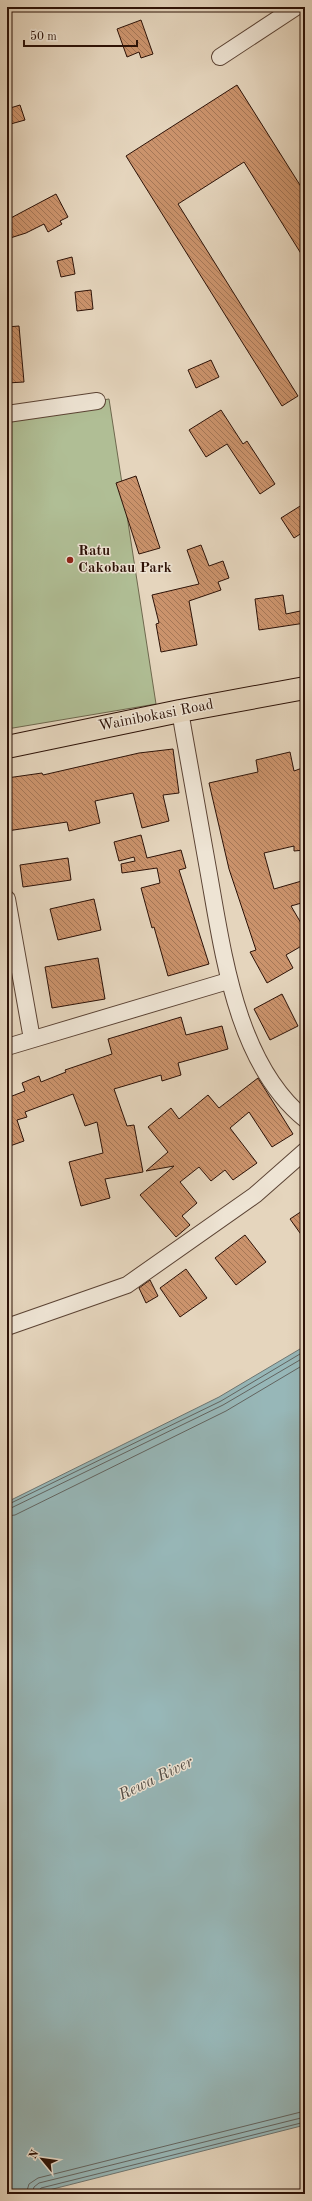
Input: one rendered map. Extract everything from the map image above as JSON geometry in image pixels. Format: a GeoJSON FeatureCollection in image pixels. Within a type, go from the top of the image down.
{"type":"FeatureCollection","features":[{"type":"Feature","properties":{"kind":"main road","name":"Wainibokasi Road"},"geometry":{"type":"LineString","coordinates":[[7,747],[180,711],[305,688]]}},
{"type":"Feature","properties":{"kind":"street"},"geometry":{"type":"LineString","coordinates":[[220,57],[296,7]]}},
{"type":"Feature","properties":{"kind":"street"},"geometry":{"type":"LineString","coordinates":[[7,414],[97,401]]}},
{"type":"Feature","properties":{"kind":"street"},"geometry":{"type":"LineString","coordinates":[[180,711],[228,981],[256,1057],[286,1101],[305,1119]]}},
{"type":"Feature","properties":{"kind":"street"},"geometry":{"type":"LineString","coordinates":[[7,899],[32,1039]]}},
{"type":"Feature","properties":{"kind":"street"},"geometry":{"type":"LineString","coordinates":[[7,1047],[228,981]]}},
{"type":"Feature","properties":{"kind":"street"},"geometry":{"type":"LineString","coordinates":[[7,1327],[127,1285],[255,1195],[305,1151]]}},
{"type":"Feature","properties":{"kind":"green space","name":"Ratu Cakobau Park"},"geometry":{"type":"Polygon","coordinates":[[[109,399],[156,704],[7,729],[7,416],[109,399]]]}},
{"type":"Feature","properties":{"kind":"water","name":"Rewa River"},"geometry":{"type":"Polygon","coordinates":[[[305,1346],[305,2125],[33,2194],[7,2194],[7,1502],[219,1397],[305,1346]]]}},
{"type":"Feature","properties":{"kind":"building"},"geometry":{"type":"Polygon","coordinates":[[[141,20],[153,54],[141,58],[139,52],[127,57],[117,29],[141,20]]]}},
{"type":"Feature","properties":{"kind":"building"},"geometry":{"type":"Polygon","coordinates":[[[237,85],[305,193],[305,260],[244,162],[178,204],[298,396],[282,406],[126,156],[237,85]]]}},
{"type":"Feature","properties":{"kind":"building"},"geometry":{"type":"Polygon","coordinates":[[[20,105],[25,120],[7,125],[7,109],[20,105]]]}},
{"type":"Feature","properties":{"kind":"building"},"geometry":{"type":"Polygon","coordinates":[[[56,194],[68,217],[60,221],[62,224],[48,232],[44,224],[26,233],[7,239],[7,220],[56,194]]]}},
{"type":"Feature","properties":{"kind":"building"},"geometry":{"type":"Polygon","coordinates":[[[72,257],[75,274],[61,277],[57,261],[72,257]]]}},
{"type":"Feature","properties":{"kind":"building"},"geometry":{"type":"Polygon","coordinates":[[[91,290],[93,309],[77,311],[75,292],[91,290]]]}},
{"type":"Feature","properties":{"kind":"building"},"geometry":{"type":"Polygon","coordinates":[[[19,326],[24,382],[7,383],[7,327],[19,326]]]}},
{"type":"Feature","properties":{"kind":"building"},"geometry":{"type":"Polygon","coordinates":[[[211,360],[219,377],[196,388],[188,370],[211,360]]]}},
{"type":"Feature","properties":{"kind":"building"},"geometry":{"type":"Polygon","coordinates":[[[221,410],[243,444],[247,441],[275,484],[260,494],[227,444],[206,457],[189,430],[221,410]]]}},
{"type":"Feature","properties":{"kind":"building"},"geometry":{"type":"Polygon","coordinates":[[[136,476],[160,548],[139,554],[116,483],[136,476]]]}},
{"type":"Feature","properties":{"kind":"building"},"geometry":{"type":"Polygon","coordinates":[[[305,503],[305,531],[294,538],[281,518],[305,503]]]}},
{"type":"Feature","properties":{"kind":"building"},"geometry":{"type":"Polygon","coordinates":[[[201,545],[209,566],[223,561],[229,578],[218,582],[221,590],[189,601],[197,645],[161,652],[156,624],[159,623],[152,595],[199,584],[187,550],[201,545]]]}},
{"type":"Feature","properties":{"kind":"building"},"geometry":{"type":"Polygon","coordinates":[[[283,595],[286,614],[305,610],[305,623],[259,630],[255,599],[283,595]]]}},
{"type":"Feature","properties":{"kind":"building"},"geometry":{"type":"Polygon","coordinates":[[[173,749],[179,793],[163,795],[169,821],[142,828],[133,793],[95,801],[100,823],[69,831],[67,822],[7,831],[7,778],[42,773],[43,775],[139,753],[173,749]]]}},
{"type":"Feature","properties":{"kind":"building"},"geometry":{"type":"Polygon","coordinates":[[[290,752],[294,771],[305,767],[305,850],[294,851],[294,846],[264,853],[274,889],[305,880],[305,902],[291,906],[305,930],[305,944],[286,955],[293,968],[267,983],[250,952],[256,950],[229,869],[209,783],[258,772],[256,760],[290,752]]]}},
{"type":"Feature","properties":{"kind":"building"},"geometry":{"type":"Polygon","coordinates":[[[141,835],[147,858],[181,850],[186,868],[179,870],[209,964],[168,976],[154,927],[152,928],[141,888],[160,883],[157,868],[122,873],[121,864],[135,861],[134,857],[119,861],[114,842],[141,835]]]}},
{"type":"Feature","properties":{"kind":"building"},"geometry":{"type":"Polygon","coordinates":[[[68,858],[71,880],[23,887],[20,865],[68,858]]]}},
{"type":"Feature","properties":{"kind":"building"},"geometry":{"type":"Polygon","coordinates":[[[94,899],[101,930],[58,940],[50,909],[94,899]]]}},
{"type":"Feature","properties":{"kind":"building"},"geometry":{"type":"Polygon","coordinates":[[[98,958],[105,999],[52,1008],[45,967],[98,958]]]}},
{"type":"Feature","properties":{"kind":"building"},"geometry":{"type":"Polygon","coordinates":[[[282,994],[298,1026],[270,1040],[254,1009],[282,994]]]}},
{"type":"Feature","properties":{"kind":"building"},"geometry":{"type":"Polygon","coordinates":[[[181,1017],[186,1035],[222,1026],[228,1049],[178,1063],[181,1075],[162,1081],[161,1075],[114,1089],[127,1126],[134,1125],[143,1172],[105,1179],[110,1198],[81,1206],[69,1162],[103,1153],[97,1122],[85,1126],[73,1094],[25,1112],[27,1117],[17,1120],[24,1141],[7,1147],[7,1098],[25,1091],[22,1083],[39,1076],[41,1082],[66,1072],[65,1070],[112,1054],[108,1039],[181,1017]]]}},
{"type":"Feature","properties":{"kind":"building"},"geometry":{"type":"Polygon","coordinates":[[[258,1078],[293,1134],[272,1147],[249,1112],[230,1128],[257,1163],[233,1180],[225,1170],[211,1181],[199,1167],[180,1182],[197,1203],[182,1216],[190,1225],[176,1237],[140,1195],[174,1166],[146,1171],[168,1152],[148,1127],[171,1108],[179,1119],[208,1095],[219,1108],[258,1078]]]}},
{"type":"Feature","properties":{"kind":"building"},"geometry":{"type":"Polygon","coordinates":[[[305,1209],[305,1240],[290,1219],[305,1209]]]}},
{"type":"Feature","properties":{"kind":"building"},"geometry":{"type":"Polygon","coordinates":[[[245,1235],[266,1262],[236,1285],[215,1258],[245,1235]]]}},
{"type":"Feature","properties":{"kind":"building"},"geometry":{"type":"Polygon","coordinates":[[[186,1269],[207,1298],[180,1317],[160,1288],[186,1269]]]}},
{"type":"Feature","properties":{"kind":"building"},"geometry":{"type":"Polygon","coordinates":[[[150,1280],[158,1296],[146,1303],[139,1288],[150,1280]]]}},
{"type":"Feature","properties":{"kind":"place","name":"Ratu Cakobau Park"},"geometry":{"type":"Point","coordinates":[70,560]}}]}
